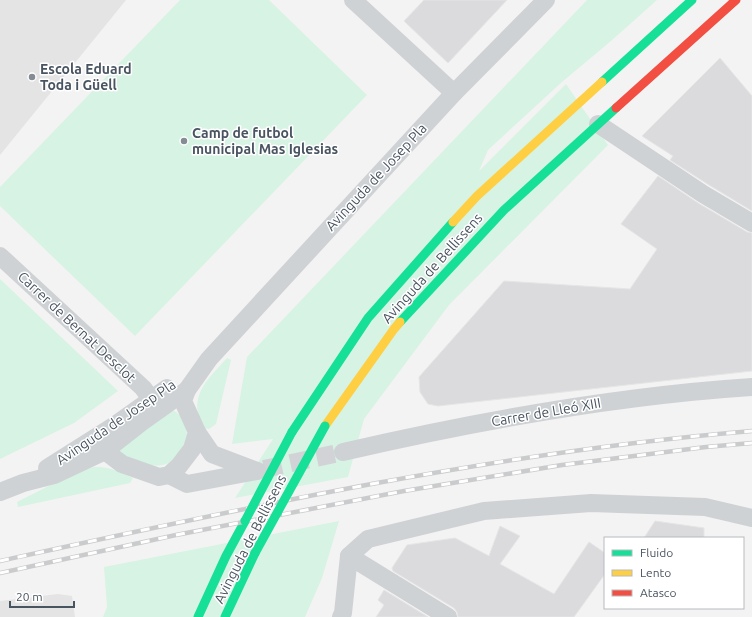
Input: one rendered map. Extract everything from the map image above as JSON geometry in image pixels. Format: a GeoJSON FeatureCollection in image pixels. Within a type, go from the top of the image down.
{"type":"FeatureCollection","features":[{"type":"Feature","properties":{"kind":"main road","name":"Avinguda de Bellissens"},"geometry":{"type":"LineString","coordinates":[[198,617],[226,556],[292,432],[368,318],[477,196],[692,0]]}},
{"type":"Feature","properties":{"kind":"main road","name":"Avinguda de Bellissens"},"geometry":{"type":"LineString","coordinates":[[225,617],[255,553],[325,426],[394,329],[504,210],[736,0]]}},
{"type":"Feature","properties":{"kind":"street"},"geometry":{"type":"LineString","coordinates":[[353,0],[454,93]]}},
{"type":"Feature","properties":{"kind":"street","name":"Avinguda de Josep Pla"},"geometry":{"type":"LineString","coordinates":[[0,492],[23,483],[54,475],[105,451],[187,390],[209,359],[454,93],[546,0]]}},
{"type":"Feature","properties":{"kind":"street"},"geometry":{"type":"LineString","coordinates":[[598,124],[703,194],[752,223]]}},
{"type":"Feature","properties":{"kind":"street","name":"Carrer de Bernat Desclot"},"geometry":{"type":"LineString","coordinates":[[0,256],[143,388],[152,400]]}},
{"type":"Feature","properties":{"kind":"street","name":"Avinguda de Josep Pla"},"geometry":{"type":"LineString","coordinates":[[23,483],[115,425],[209,359]]}},
{"type":"Feature","properties":{"kind":"street","name":"Carrer de Lleó XIII"},"geometry":{"type":"LineString","coordinates":[[343,452],[421,434],[618,400],[706,390],[752,387]]}},
{"type":"Feature","properties":{"kind":"street"},"geometry":{"type":"LineString","coordinates":[[115,425],[105,451],[122,464],[159,476],[169,475],[186,484],[257,471],[212,454],[196,432],[183,401],[187,390]]}},
{"type":"Feature","properties":{"kind":"street"},"geometry":{"type":"LineString","coordinates":[[169,475],[192,449],[196,432]]}},
{"type":"Feature","properties":{"kind":"street"},"geometry":{"type":"LineString","coordinates":[[341,617],[343,613],[349,556],[368,539],[484,511],[591,503],[705,506],[752,518]]}},
{"type":"Feature","properties":{"kind":"street"},"geometry":{"type":"LineString","coordinates":[[349,556],[448,617]]}},
{"type":"Feature","properties":{"kind":"shaded area","name":"Escola Eduard Toda i Güell"},"geometry":{"type":"Polygon","coordinates":[[[0,0],[126,0],[0,155],[0,0]]]}},
{"type":"Feature","properties":{"kind":"shaded area"},"geometry":{"type":"Polygon","coordinates":[[[58,594],[72,596],[75,617],[0,617],[0,601],[58,594]]]}},
{"type":"Feature","properties":{"kind":"green space","name":"Camp de futbol municipal Mas Iglesias"},"geometry":{"type":"Polygon","coordinates":[[[180,0],[269,0],[367,95],[135,336],[0,206],[0,187],[180,0]]]}},
{"type":"Feature","properties":{"kind":"green space"},"geometry":{"type":"Polygon","coordinates":[[[587,0],[657,0],[562,82],[488,150],[479,171],[566,84],[608,145],[449,305],[364,419],[348,477],[235,498],[273,439],[232,444],[247,357],[587,0]]]}},
{"type":"Feature","properties":{"kind":"green space"},"geometry":{"type":"Polygon","coordinates":[[[0,279],[118,391],[74,423],[0,459],[0,279]]]}},
{"type":"Feature","properties":{"kind":"green space"},"geometry":{"type":"Polygon","coordinates":[[[227,358],[231,360],[216,424],[209,429],[204,428],[198,413],[197,405],[199,397],[206,382],[227,358]]]}},
{"type":"Feature","properties":{"kind":"green space"},"geometry":{"type":"Polygon","coordinates":[[[170,410],[178,413],[181,417],[185,425],[187,435],[184,446],[173,460],[169,463],[156,466],[138,463],[119,452],[121,445],[170,410]]]}},
{"type":"Feature","properties":{"kind":"green space"},"geometry":{"type":"Polygon","coordinates":[[[94,467],[110,468],[133,478],[130,483],[18,507],[17,502],[76,472],[94,467]]]}},
{"type":"Feature","properties":{"kind":"green space"},"geometry":{"type":"Polygon","coordinates":[[[339,521],[322,578],[305,617],[103,617],[107,607],[104,567],[339,521]]]}},
{"type":"Feature","properties":{"kind":"building"},"geometry":{"type":"Polygon","coordinates":[[[424,0],[507,0],[448,63],[404,21],[424,0]]]}},
{"type":"Feature","properties":{"kind":"building"},"geometry":{"type":"Polygon","coordinates":[[[720,58],[752,96],[752,211],[670,160],[673,156],[642,136],[720,58]]]}},
{"type":"Feature","properties":{"kind":"building"},"geometry":{"type":"Polygon","coordinates":[[[658,176],[698,203],[747,232],[752,233],[752,371],[438,406],[428,404],[420,392],[419,377],[504,281],[630,289],[657,249],[621,224],[658,176]]]}},
{"type":"Feature","properties":{"kind":"building"},"geometry":{"type":"Polygon","coordinates":[[[655,521],[704,528],[704,537],[645,537],[655,521]]]}},
{"type":"Feature","properties":{"kind":"building"},"geometry":{"type":"Polygon","coordinates":[[[500,526],[520,536],[500,564],[554,594],[589,542],[604,552],[604,575],[574,617],[458,617],[454,608],[393,571],[392,568],[407,545],[455,538],[489,556],[500,526]]]}},
{"type":"Feature","properties":{"kind":"building"},"geometry":{"type":"Polygon","coordinates":[[[384,590],[428,617],[376,617],[384,605],[378,600],[384,590]]]}},
{"type":"Feature","properties":{"kind":"tunnel"},"geometry":{"type":"LineString","coordinates":[[264,469],[343,452]]}},
{"type":"Feature","properties":{"kind":"railway"},"geometry":{"type":"LineString","coordinates":[[0,561],[280,502],[468,467],[657,440],[752,431]]}},
{"type":"Feature","properties":{"kind":"railway"},"geometry":{"type":"LineString","coordinates":[[0,573],[176,535],[404,491],[562,465],[706,447],[752,443]]}},
{"type":"Feature","properties":{"kind":"traffic: fast"},"geometry":{"type":"LineString","coordinates":[[602,82],[692,0]]}},
{"type":"Feature","properties":{"kind":"traffic: fast"},"geometry":{"type":"LineString","coordinates":[[400,322],[504,210],[616,108]]}},
{"type":"Feature","properties":{"kind":"traffic: fast"},"geometry":{"type":"LineString","coordinates":[[292,432],[368,318],[453,222]]}},
{"type":"Feature","properties":{"kind":"traffic: fast"},"geometry":{"type":"LineString","coordinates":[[255,553],[325,426]]}},
{"type":"Feature","properties":{"kind":"traffic: fast"},"geometry":{"type":"LineString","coordinates":[[245,521],[292,432]]}},
{"type":"Feature","properties":{"kind":"traffic: fast"},"geometry":{"type":"LineString","coordinates":[[198,617],[226,556],[245,521]]}},
{"type":"Feature","properties":{"kind":"traffic: fast"},"geometry":{"type":"LineString","coordinates":[[225,617],[255,553]]}},
{"type":"Feature","properties":{"kind":"traffic: slow"},"geometry":{"type":"LineString","coordinates":[[453,222],[477,196],[602,82]]}},
{"type":"Feature","properties":{"kind":"traffic: slow"},"geometry":{"type":"LineString","coordinates":[[325,426],[400,322]]}},
{"type":"Feature","properties":{"kind":"traffic: jam"},"geometry":{"type":"LineString","coordinates":[[616,108],[736,0]]}},
{"type":"Feature","properties":{"kind":"place","name":"Escola Eduard Toda i Güell"},"geometry":{"type":"Point","coordinates":[32,77]}},
{"type":"Feature","properties":{"kind":"place","name":"Camp de futbol municipal Mas Iglesias"},"geometry":{"type":"Point","coordinates":[184,141]}}]}
